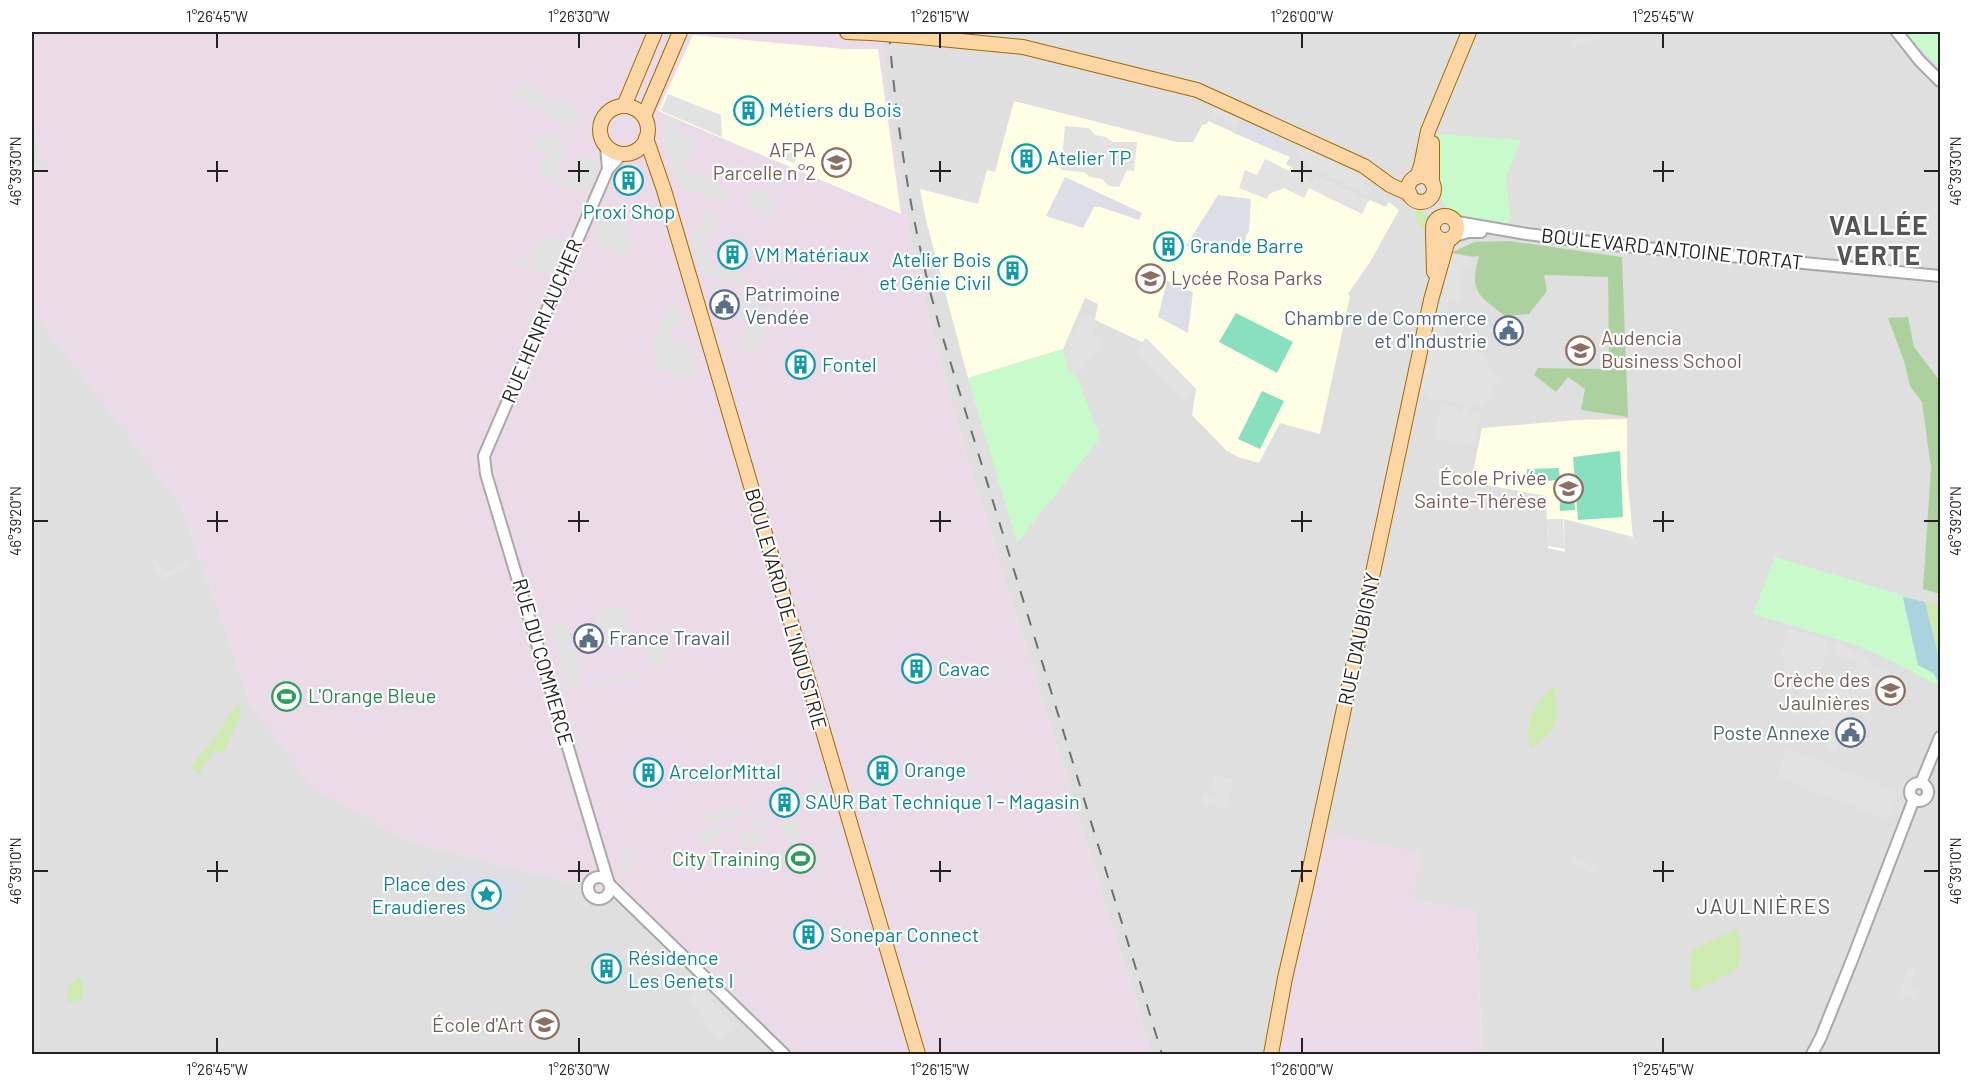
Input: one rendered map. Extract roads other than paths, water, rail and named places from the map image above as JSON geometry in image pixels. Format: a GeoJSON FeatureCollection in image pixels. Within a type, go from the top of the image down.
{"type":"FeatureCollection","features":[{"type":"Feature","properties":{"kind":"main road"},"geometry":{"type":"LineString","coordinates":[[624,106],[655,32]]}},
{"type":"Feature","properties":{"kind":"main road"},"geometry":{"type":"LineString","coordinates":[[644,116],[678,38],[686,32]]}},
{"type":"Feature","properties":{"kind":"main road"},"geometry":{"type":"LineString","coordinates":[[847,32],[974,41],[1023,47],[1197,90],[1364,166],[1413,184],[1427,178],[1429,194],[1445,228]]}},
{"type":"Feature","properties":{"kind":"main road"},"geometry":{"type":"LineString","coordinates":[[1429,194],[1415,200],[1413,184],[1421,166],[1426,136],[1469,32]]}},
{"type":"Feature","properties":{"kind":"main road"},"geometry":{"type":"LineString","coordinates":[[627,153],[638,149],[646,138],[647,123],[639,111],[624,106],[614,108],[603,118],[600,132],[606,146],[617,152],[647,157],[656,164]]}},
{"type":"Feature","properties":{"kind":"main road"},"geometry":{"type":"LineString","coordinates":[[1429,194],[1433,118]]}},
{"type":"Feature","properties":{"kind":"main road","name":"BOULEVARD DE L'INDUSTRIE"},"geometry":{"type":"LineString","coordinates":[[646,138],[656,164],[918,1054]]}},
{"type":"Feature","properties":{"kind":"main road","name":"RUE D'AUBIGNY"},"geometry":{"type":"LineString","coordinates":[[1271,1054],[1285,978],[1445,228]]}},
{"type":"Feature","properties":{"kind":"main road","name":"RUE D'AUBIGNY"},"geometry":{"type":"LineString","coordinates":[[1263,1054],[1285,978]]}},
{"type":"Feature","properties":{"kind":"street"},"geometry":{"type":"LineString","coordinates":[[1897,32],[1919,60],[1941,81]]}},
{"type":"Feature","properties":{"kind":"street","name":"RUE HENRI AUCHER"},"geometry":{"type":"LineString","coordinates":[[606,146],[608,169]]}},
{"type":"Feature","properties":{"kind":"street","name":"RUE HENRI AUCHER"},"geometry":{"type":"LineString","coordinates":[[486,474],[484,456],[608,169],[627,153]]}},
{"type":"Feature","properties":{"kind":"street","name":"BOULEVARD ANTOINE TORTAT"},"geometry":{"type":"LineString","coordinates":[[1445,228],[1468,232],[1511,232],[1614,245],[1941,276]]}},
{"type":"Feature","properties":{"kind":"street","name":"RUE DU COMMERCE"},"geometry":{"type":"LineString","coordinates":[[486,474],[609,883]]}},
{"type":"Feature","properties":{"kind":"street"},"geometry":{"type":"LineString","coordinates":[[1812,1054],[1848,971],[1914,799],[1922,800],[1927,795],[1927,787],[1921,783],[1941,737]]}},
{"type":"Feature","properties":{"kind":"street","name":"RUE DU COMMERCE"},"geometry":{"type":"LineString","coordinates":[[595,878],[598,850]]}},
{"type":"Feature","properties":{"kind":"street"},"geometry":{"type":"LineString","coordinates":[[629,904],[612,898],[592,897],[588,891],[589,884],[595,878],[602,877],[609,883],[784,1054]]}},
{"type":"Feature","properties":{"kind":"street"},"geometry":{"type":"LineString","coordinates":[[603,898],[608,895],[609,883]]}},
{"type":"Feature","properties":{"kind":"water"},"geometry":{"type":"Polygon","coordinates":[[[1904,597],[1925,602],[1940,662],[1940,684],[1933,673],[1918,665],[1904,597]]]}},
{"type":"Feature","properties":{"kind":"railway"},"geometry":{"type":"LineString","coordinates":[[889,32],[896,107],[907,180],[929,288],[1162,1054]]}},
{"type":"Feature","properties":{"kind":"place","name":"Métiers du Bois"},"geometry":{"type":"Point","coordinates":[748,110]}},
{"type":"Feature","properties":{"kind":"place","name":"Atelier TP"},"geometry":{"type":"Point","coordinates":[1026,158]}},
{"type":"Feature","properties":{"kind":"place","name":"AFPA Parcelle n°2"},"geometry":{"type":"Point","coordinates":[837,162]}},
{"type":"Feature","properties":{"kind":"place","name":"Proxi Shop"},"geometry":{"type":"Point","coordinates":[629,181]}},
{"type":"Feature","properties":{"kind":"place","name":"Grande Barre"},"geometry":{"type":"Point","coordinates":[1169,246]}},
{"type":"Feature","properties":{"kind":"place","name":"VM Matériaux"},"geometry":{"type":"Point","coordinates":[733,255]}},
{"type":"Feature","properties":{"kind":"place","name":"Atelier Bois et Génie Civil"},"geometry":{"type":"Point","coordinates":[1012,271]}},
{"type":"Feature","properties":{"kind":"place","name":"Lycée Rosa Parks"},"geometry":{"type":"Point","coordinates":[1150,278]}},
{"type":"Feature","properties":{"kind":"place","name":"Patrimoine Vendée"},"geometry":{"type":"Point","coordinates":[724,305]}},
{"type":"Feature","properties":{"kind":"place","name":"Chambre de Commerce et d'Industrie"},"geometry":{"type":"Point","coordinates":[1508,330]}},
{"type":"Feature","properties":{"kind":"place","name":"Audencia Business School"},"geometry":{"type":"Point","coordinates":[1580,350]}},
{"type":"Feature","properties":{"kind":"place","name":"Fontel"},"geometry":{"type":"Point","coordinates":[801,365]}},
{"type":"Feature","properties":{"kind":"place","name":"École Privée Sainte-Thérèse"},"geometry":{"type":"Point","coordinates":[1568,489]}},
{"type":"Feature","properties":{"kind":"place","name":"France Travail"},"geometry":{"type":"Point","coordinates":[588,638]}},
{"type":"Feature","properties":{"kind":"place","name":"Cavac"},"geometry":{"type":"Point","coordinates":[917,669]}},
{"type":"Feature","properties":{"kind":"place","name":"Crèche des Jaulnières"},"geometry":{"type":"Point","coordinates":[1891,691]}},
{"type":"Feature","properties":{"kind":"place","name":"L'Orange Bleue"},"geometry":{"type":"Point","coordinates":[287,696]}},
{"type":"Feature","properties":{"kind":"place","name":"Poste Annexe"},"geometry":{"type":"Point","coordinates":[1851,733]}},
{"type":"Feature","properties":{"kind":"place","name":"Orange"},"geometry":{"type":"Point","coordinates":[883,770]}},
{"type":"Feature","properties":{"kind":"place","name":"ArcelorMittal"},"geometry":{"type":"Point","coordinates":[648,772]}},
{"type":"Feature","properties":{"kind":"place","name":"SAUR Bat Technique 1 - Magasin"},"geometry":{"type":"Point","coordinates":[784,802]}},
{"type":"Feature","properties":{"kind":"place","name":"City Training"},"geometry":{"type":"Point","coordinates":[801,859]}},
{"type":"Feature","properties":{"kind":"place","name":"Place des Eraudieres"},"geometry":{"type":"Point","coordinates":[487,895]}},
{"type":"Feature","properties":{"kind":"place","name":"Sonepar Connect"},"geometry":{"type":"Point","coordinates":[809,935]}},
{"type":"Feature","properties":{"kind":"place","name":"Résidence Les Genets I"},"geometry":{"type":"Point","coordinates":[607,969]}},
{"type":"Feature","properties":{"kind":"place","name":"École d'Art"},"geometry":{"type":"Point","coordinates":[545,1025]}},
{"type":"Feature","properties":{"kind":"district","name":"VALLÉE VERTE"},"geometry":{"type":"Point","coordinates":[1879,241]}},
{"type":"Feature","properties":{"kind":"district","name":"JAULNIÈRES"},"geometry":{"type":"Point","coordinates":[1764,907]}}]}
